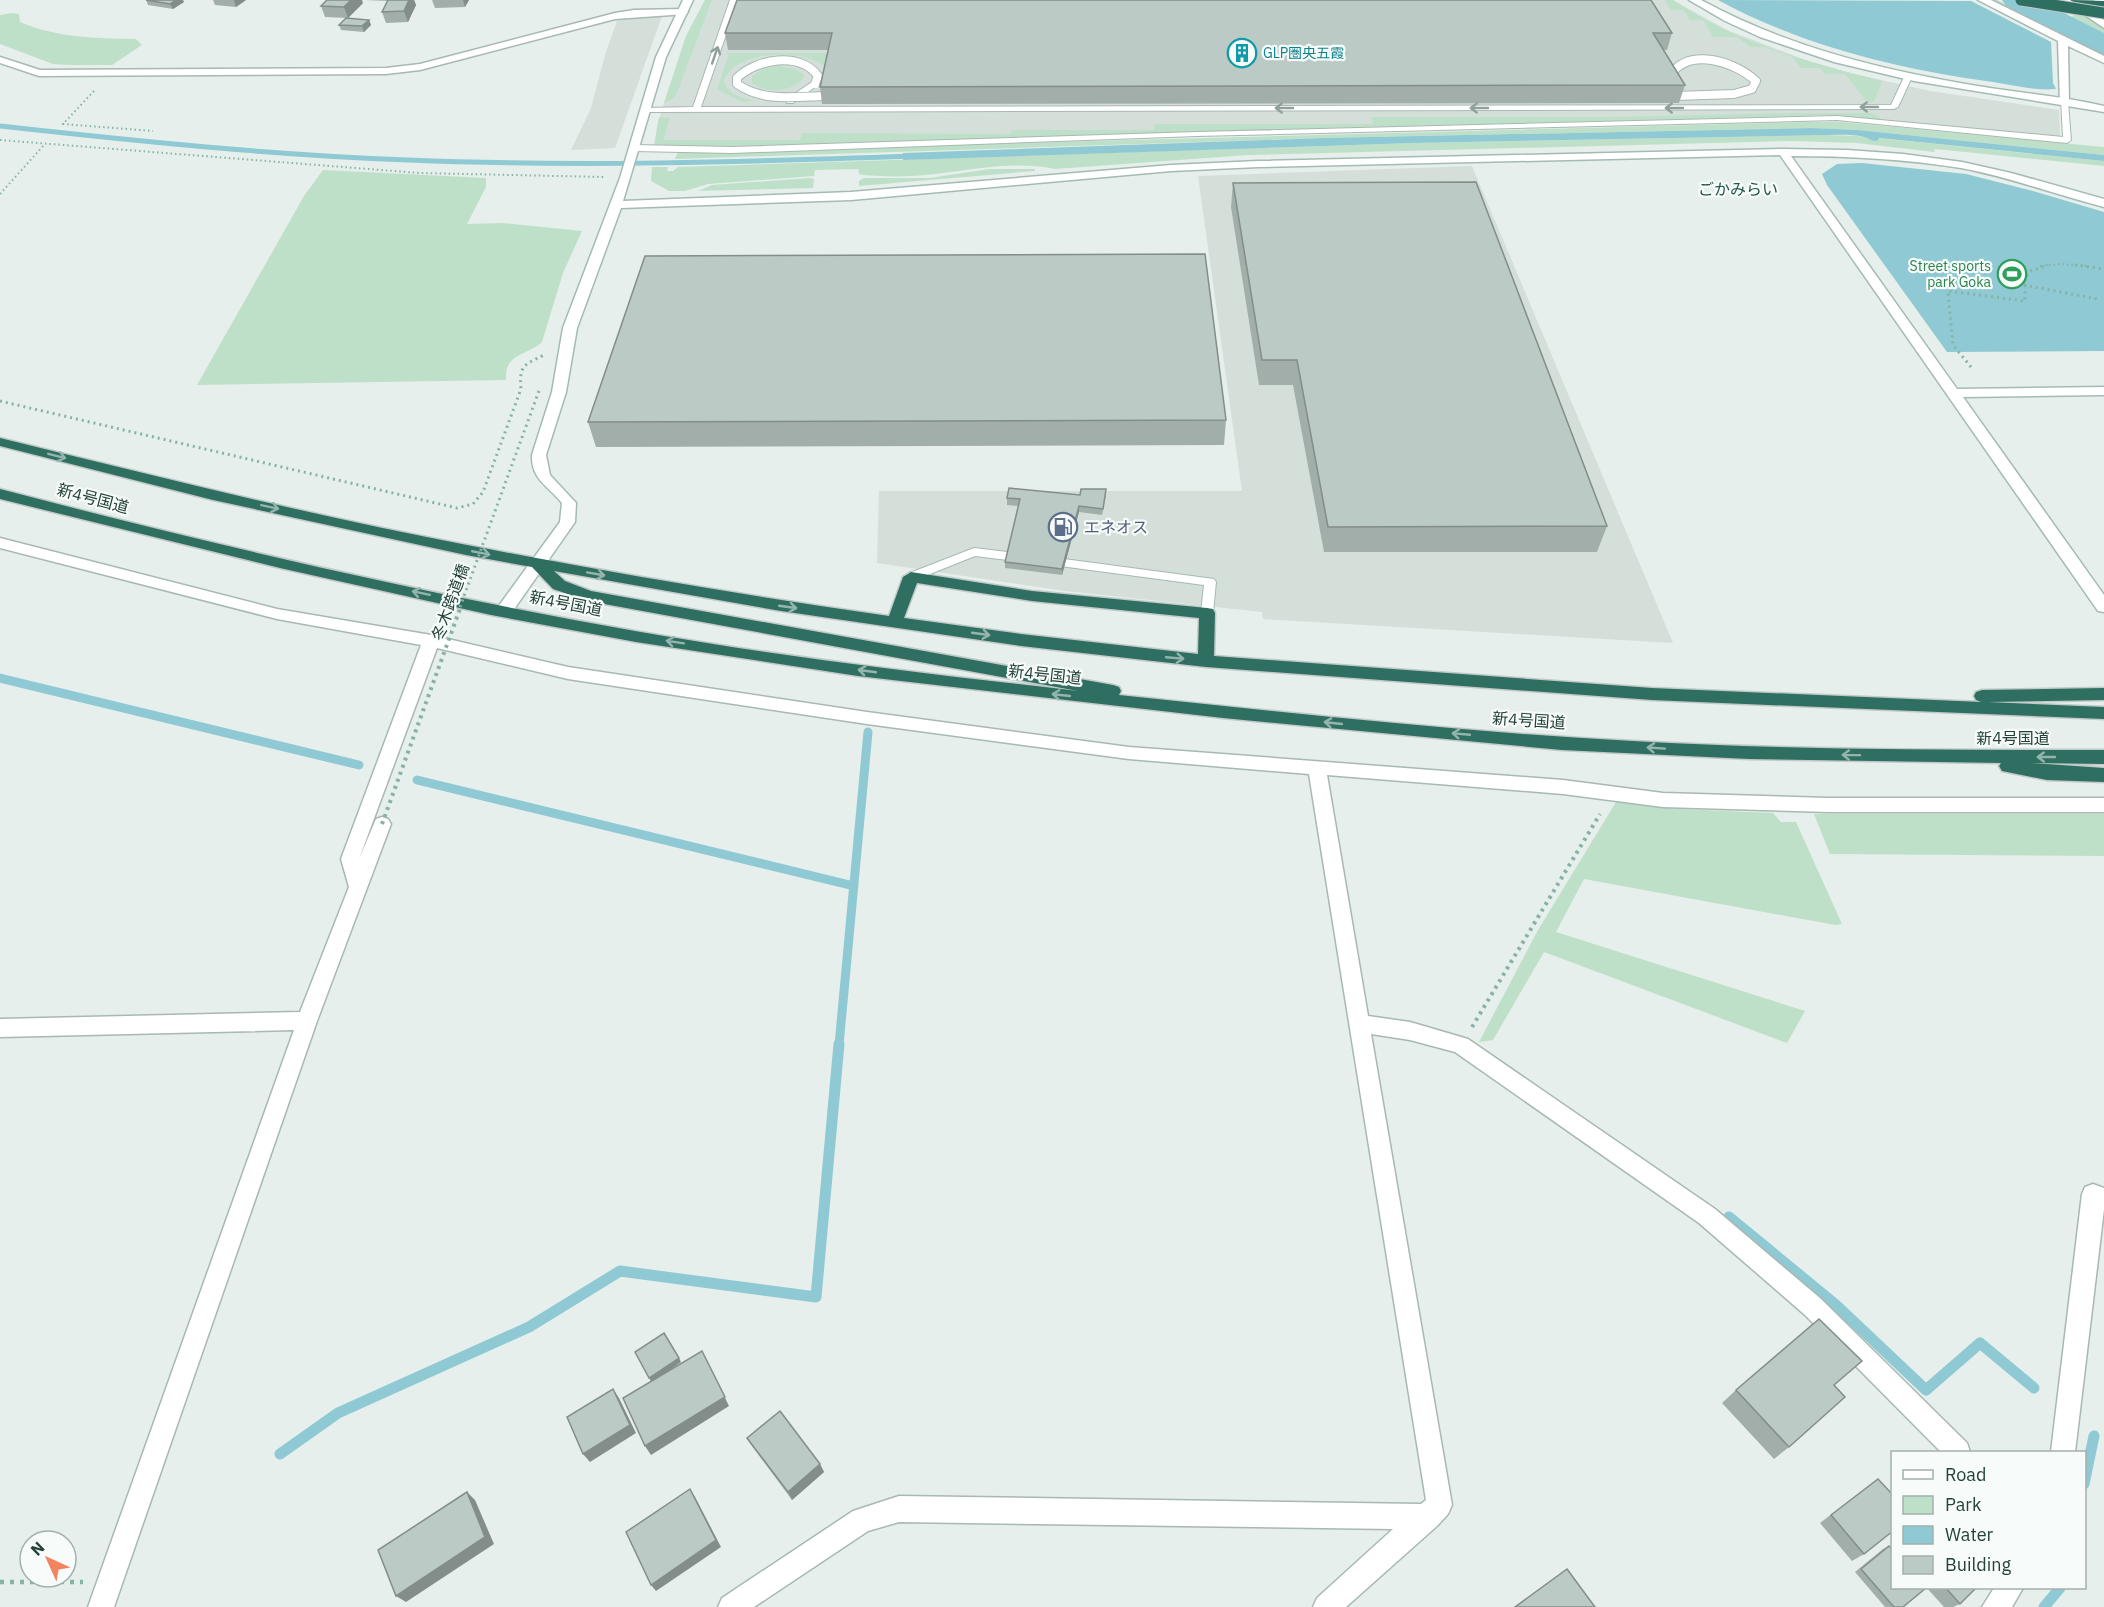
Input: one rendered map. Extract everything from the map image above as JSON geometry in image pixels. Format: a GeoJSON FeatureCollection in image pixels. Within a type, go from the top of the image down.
{"type":"FeatureCollection","features":[{"type":"Feature","properties":{"kind":"highway"},"geometry":{"type":"LineString","coordinates":[[2021,0],[2104,13]]}},
{"type":"Feature","properties":{"kind":"highway"},"geometry":{"type":"LineString","coordinates":[[2075,0],[2104,4]]}},
{"type":"Feature","properties":{"kind":"highway","name":"新4号国道"},"geometry":{"type":"LineString","coordinates":[[0,442],[213,495],[538,564],[781,606],[1021,640],[1206,660],[1652,694],[2104,713]]}},
{"type":"Feature","properties":{"kind":"highway","name":"新4号国道"},"geometry":{"type":"LineString","coordinates":[[0,494],[144,532],[566,624],[821,665],[987,687],[1414,731],[1673,750],[2104,758]]}},
{"type":"Feature","properties":{"kind":"highway"},"geometry":{"type":"LineString","coordinates":[[538,564],[560,585],[588,596],[1059,679],[1203,710]]}},
{"type":"Feature","properties":{"kind":"highway"},"geometry":{"type":"LineString","coordinates":[[895,622],[911,577],[1032,596],[1207,613],[1206,660]]}},
{"type":"Feature","properties":{"kind":"highway"},"geometry":{"type":"LineString","coordinates":[[1846,702],[1976,696],[2104,694]]}},
{"type":"Feature","properties":{"kind":"highway"},"geometry":{"type":"LineString","coordinates":[[1960,757],[2047,773],[2104,775]]}},
{"type":"Feature","properties":{"kind":"street"},"geometry":{"type":"LineString","coordinates":[[504,611],[567,522],[570,511],[569,503],[563,493],[545,480],[541,474],[538,455],[559,392],[570,328],[617,205],[661,57],[688,0]]}},
{"type":"Feature","properties":{"kind":"street"},"geometry":{"type":"LineString","coordinates":[[1694,0],[1744,26],[1841,61],[1908,77],[2104,109]]}},
{"type":"Feature","properties":{"kind":"street"},"geometry":{"type":"LineString","coordinates":[[1983,0],[2104,60]]}},
{"type":"Feature","properties":{"kind":"street"},"geometry":{"type":"LineString","coordinates":[[2068,0],[2104,26]]}},
{"type":"Feature","properties":{"kind":"street"},"geometry":{"type":"LineString","coordinates":[[0,60],[39,73],[407,69],[615,16],[634,13],[683,12]]}},
{"type":"Feature","properties":{"kind":"street"},"geometry":{"type":"LineString","coordinates":[[2063,40],[2064,102]]}},
{"type":"Feature","properties":{"kind":"street"},"geometry":{"type":"LineString","coordinates":[[617,205],[851,196],[1171,168],[1258,164],[1783,152],[1903,157],[1962,165],[2007,175],[2104,203]]}},
{"type":"Feature","properties":{"kind":"street"},"geometry":{"type":"LineString","coordinates":[[1783,152],[2104,607]]}},
{"type":"Feature","properties":{"kind":"street"},"geometry":{"type":"LineString","coordinates":[[1952,393],[2104,391]]}},
{"type":"Feature","properties":{"kind":"street"},"geometry":{"type":"LineString","coordinates":[[0,543],[277,614],[431,641],[568,673],[855,716],[1130,753],[1563,787],[1663,800],[1828,805],[2104,805]]}},
{"type":"Feature","properties":{"kind":"street"},"geometry":{"type":"LineString","coordinates":[[358,887],[350,859],[431,641]]}},
{"type":"Feature","properties":{"kind":"street"},"geometry":{"type":"LineString","coordinates":[[1317,768],[1439,1505],[1326,1607]]}},
{"type":"Feature","properties":{"kind":"street"},"geometry":{"type":"LineString","coordinates":[[101,1607],[307,1021],[382,824]]}},
{"type":"Feature","properties":{"kind":"street"},"geometry":{"type":"LineString","coordinates":[[0,1028],[307,1021]]}},
{"type":"Feature","properties":{"kind":"street"},"geometry":{"type":"LineString","coordinates":[[1360,1023],[1410,1031],[1461,1045],[1707,1216],[1813,1307],[1957,1451]]}},
{"type":"Feature","properties":{"kind":"street"},"geometry":{"type":"LineString","coordinates":[[2063,1451],[2093,1194],[2104,1199]]}},
{"type":"Feature","properties":{"kind":"street"},"geometry":{"type":"LineString","coordinates":[[732,1607],[862,1520],[899,1509],[1428,1517]]}},
{"type":"Feature","properties":{"kind":"street"},"geometry":{"type":"LineString","coordinates":[[1995,1607],[2008,1589]]}},
{"type":"Feature","properties":{"kind":"lane"},"geometry":{"type":"LineString","coordinates":[[696,110],[734,0]]}},
{"type":"Feature","properties":{"kind":"lane"},"geometry":{"type":"LineString","coordinates":[[2097,0],[2104,4]]}},
{"type":"Feature","properties":{"kind":"lane"},"geometry":{"type":"LineString","coordinates":[[769,110],[793,100],[815,84],[818,76],[813,69],[800,63],[781,60],[750,66],[737,78],[737,84],[753,94],[771,96],[824,96]]}},
{"type":"Feature","properties":{"kind":"lane"},"geometry":{"type":"LineString","coordinates":[[1675,96],[1712,96],[1752,89],[1756,81],[1741,68],[1717,61],[1681,63],[1674,67],[1671,74],[1676,83],[1696,95],[1732,108]]}},
{"type":"Feature","properties":{"kind":"lane"},"geometry":{"type":"LineString","coordinates":[[644,110],[1894,107],[1908,77]]}},
{"type":"Feature","properties":{"kind":"lane"},"geometry":{"type":"LineString","coordinates":[[634,148],[732,150],[1197,134],[1837,118],[2067,140],[2064,102]]}},
{"type":"Feature","properties":{"kind":"lane"},"geometry":{"type":"LineString","coordinates":[[911,577],[974,552],[1210,582],[1207,613]]}},
{"type":"Feature","properties":{"kind":"path"},"geometry":{"type":"LineString","coordinates":[[111,73],[63,124],[153,131]]}},
{"type":"Feature","properties":{"kind":"path"},"geometry":{"type":"LineString","coordinates":[[0,140],[419,173],[626,178]]}},
{"type":"Feature","properties":{"kind":"path"},"geometry":{"type":"LineString","coordinates":[[0,194],[44,145]]}},
{"type":"Feature","properties":{"kind":"path"},"geometry":{"type":"LineString","coordinates":[[1971,367],[1953,345],[1948,291],[1953,289],[2025,301],[2026,274],[2046,265],[2073,264],[2104,269]]}},
{"type":"Feature","properties":{"kind":"path"},"geometry":{"type":"LineString","coordinates":[[2024,285],[2098,298]]}},
{"type":"Feature","properties":{"kind":"path"},"geometry":{"type":"LineString","coordinates":[[0,401],[457,508],[473,504],[483,492],[521,389],[520,374],[525,364],[545,355]]}},
{"type":"Feature","properties":{"kind":"path","name":"冬木跨道橋"},"geometry":{"type":"LineString","coordinates":[[382,824],[540,388]]}},
{"type":"Feature","properties":{"kind":"path"},"geometry":{"type":"LineString","coordinates":[[1461,1045],[1612,793]]}},
{"type":"Feature","properties":{"kind":"path"},"geometry":{"type":"LineString","coordinates":[[0,1582],[110,1581]]}},
{"type":"Feature","properties":{"kind":"shaded area"},"geometry":{"type":"Polygon","coordinates":[[[705,0],[1673,0],[1727,30],[1803,59],[1846,72],[1930,91],[2059,110],[2060,137],[1834,115],[1210,131],[731,147],[654,146],[658,122],[686,36],[705,0]]]}},
{"type":"Feature","properties":{"kind":"shaded area"},"geometry":{"type":"Polygon","coordinates":[[[662,16],[615,148],[571,150],[591,108],[605,55],[618,18],[662,16]]]}},
{"type":"Feature","properties":{"kind":"shaded area"},"geometry":{"type":"Polygon","coordinates":[[[1472,166],[1673,643],[1263,619],[1262,612],[1065,591],[877,563],[879,491],[1242,491],[1198,176],[1472,166]]]}},
{"type":"Feature","properties":{"kind":"green space"},"geometry":{"type":"Polygon","coordinates":[[[705,0],[712,0],[677,93],[673,99],[664,103],[686,36],[705,0]]]}},
{"type":"Feature","properties":{"kind":"green space"},"geometry":{"type":"Polygon","coordinates":[[[1665,0],[1673,0],[1721,28],[1774,50],[1882,81],[1874,102],[1867,102],[1845,74],[1825,74],[1820,68],[1801,68],[1792,57],[1764,47],[1750,47],[1737,37],[1713,37],[1703,20],[1690,20],[1683,10],[1671,10],[1665,0]]]}},
{"type":"Feature","properties":{"kind":"green space"},"geometry":{"type":"Polygon","coordinates":[[[1992,0],[1997,0],[2042,22],[2048,21],[2104,49],[2104,55],[1992,0]]]}},
{"type":"Feature","properties":{"kind":"green space"},"geometry":{"type":"Polygon","coordinates":[[[2062,9],[2080,13],[2104,28],[2104,38],[2065,18],[2074,16],[2062,9]]]}},
{"type":"Feature","properties":{"kind":"green space"},"geometry":{"type":"Polygon","coordinates":[[[19,14],[20,22],[48,31],[77,36],[136,39],[142,45],[112,65],[53,64],[0,44],[0,15],[19,14]]]}},
{"type":"Feature","properties":{"kind":"green space"},"geometry":{"type":"Polygon","coordinates":[[[729,53],[827,53],[827,57],[833,57],[826,67],[803,57],[787,55],[755,57],[741,63],[730,70],[724,81],[732,93],[755,101],[742,102],[717,89],[729,53]]]}},
{"type":"Feature","properties":{"kind":"green space"},"geometry":{"type":"Polygon","coordinates":[[[779,66],[796,69],[804,75],[803,79],[792,87],[778,90],[764,89],[752,83],[752,76],[762,69],[779,66]]]}},
{"type":"Feature","properties":{"kind":"green space"},"geometry":{"type":"Polygon","coordinates":[[[1869,113],[1879,116],[1880,119],[1834,115],[1210,131],[731,147],[654,146],[659,117],[670,118],[663,140],[800,140],[802,133],[1011,134],[1012,130],[1154,130],[1154,124],[1373,124],[1371,117],[1610,117],[1869,113]]]}},
{"type":"Feature","properties":{"kind":"green space"},"geometry":{"type":"Polygon","coordinates":[[[1842,122],[2104,147],[2104,155],[1858,130],[1811,128],[1323,138],[675,159],[678,152],[1842,122]]]}},
{"type":"Feature","properties":{"kind":"green space"},"geometry":{"type":"Polygon","coordinates":[[[1828,135],[2104,161],[2104,166],[1935,149],[1934,152],[1857,143],[1792,141],[1248,155],[1055,169],[1025,166],[996,167],[909,176],[863,175],[859,174],[858,169],[815,170],[814,176],[708,184],[685,191],[669,191],[651,181],[652,167],[668,167],[667,171],[673,171],[678,167],[1413,143],[1828,135]]]}},
{"type":"Feature","properties":{"kind":"green space"},"geometry":{"type":"Polygon","coordinates":[[[989,169],[1035,169],[1035,171],[859,186],[859,181],[864,178],[930,178],[989,169]]]}},
{"type":"Feature","properties":{"kind":"green space"},"geometry":{"type":"Polygon","coordinates":[[[323,170],[486,178],[486,187],[467,224],[502,223],[582,231],[563,273],[542,342],[513,360],[506,371],[506,380],[197,385],[304,196],[323,170]]]}},
{"type":"Feature","properties":{"kind":"green space"},"geometry":{"type":"Polygon","coordinates":[[[814,179],[813,188],[698,191],[712,185],[814,179]]]}},
{"type":"Feature","properties":{"kind":"green space"},"geometry":{"type":"Polygon","coordinates":[[[1616,802],[1679,809],[1773,813],[1781,822],[1796,822],[1842,924],[1835,925],[1584,879],[1556,932],[1805,1011],[1787,1043],[1544,952],[1493,1040],[1479,1042],[1538,930],[1616,802]]]}},
{"type":"Feature","properties":{"kind":"green space"},"geometry":{"type":"Polygon","coordinates":[[[1814,814],[2104,814],[2104,856],[1830,854],[1814,814]]]}},
{"type":"Feature","properties":{"kind":"water"},"geometry":{"type":"Polygon","coordinates":[[[1718,0],[1971,1],[2051,42],[2053,83],[2056,89],[2032,88],[1957,77],[1852,53],[1783,30],[1718,0]]]}},
{"type":"Feature","properties":{"kind":"water"},"geometry":{"type":"Polygon","coordinates":[[[2065,18],[2104,38],[2104,49],[2048,21],[2065,18]]]}},
{"type":"Feature","properties":{"kind":"water"},"geometry":{"type":"Polygon","coordinates":[[[1811,128],[1858,130],[2104,155],[2104,161],[1879,138],[1875,141],[1866,137],[1842,135],[1413,143],[903,160],[903,153],[1323,138],[1811,128]]]}},
{"type":"Feature","properties":{"kind":"water"},"geometry":{"type":"Polygon","coordinates":[[[1862,163],[1966,174],[2104,212],[2104,351],[1947,352],[1827,185],[1822,174],[1837,164],[1862,163]]]}},
{"type":"Feature","properties":{"kind":"building"},"geometry":{"type":"Polygon","coordinates":[[[146,0],[176,0],[170,4],[146,0]]]}},
{"type":"Feature","properties":{"kind":"building"},"geometry":{"type":"Polygon","coordinates":[[[327,0],[351,0],[344,7],[321,6],[327,0]]]}},
{"type":"Feature","properties":{"kind":"building"},"geometry":{"type":"Polygon","coordinates":[[[388,0],[409,0],[404,11],[382,12],[388,0]]]}},
{"type":"Feature","properties":{"kind":"building","name":"GLP圏央五霞"},"geometry":{"type":"Polygon","coordinates":[[[737,0],[1651,0],[1672,33],[1653,33],[1685,85],[820,87],[832,33],[725,33],[737,0]]]}},
{"type":"Feature","properties":{"kind":"building"},"geometry":{"type":"Polygon","coordinates":[[[346,18],[369,20],[362,26],[339,25],[346,18]]]}},
{"type":"Feature","properties":{"kind":"building"},"geometry":{"type":"Polygon","coordinates":[[[1476,182],[1607,526],[1328,527],[1297,360],[1262,360],[1233,183],[1476,182]]]}},
{"type":"Feature","properties":{"kind":"building"},"geometry":{"type":"Polygon","coordinates":[[[1205,254],[1226,420],[588,422],[645,256],[1205,254]]]}},
{"type":"Feature","properties":{"kind":"building"},"geometry":{"type":"Polygon","coordinates":[[[1009,488],[1080,495],[1081,489],[1106,489],[1103,509],[1079,506],[1062,569],[1005,562],[1020,499],[1007,498],[1009,488]]]}},
{"type":"Feature","properties":{"kind":"building"},"geometry":{"type":"Polygon","coordinates":[[[1819,1319],[1862,1361],[1834,1385],[1845,1397],[1789,1447],[1736,1390],[1819,1319]]]}},
{"type":"Feature","properties":{"kind":"building"},"geometry":{"type":"Polygon","coordinates":[[[664,1333],[679,1358],[649,1378],[635,1352],[664,1333]]]}},
{"type":"Feature","properties":{"kind":"building"},"geometry":{"type":"Polygon","coordinates":[[[702,1351],[725,1397],[645,1446],[623,1398],[702,1351]]]}},
{"type":"Feature","properties":{"kind":"building"},"geometry":{"type":"Polygon","coordinates":[[[613,1389],[630,1425],[583,1454],[567,1417],[613,1389]]]}},
{"type":"Feature","properties":{"kind":"building"},"geometry":{"type":"Polygon","coordinates":[[[780,1411],[820,1464],[788,1492],[747,1438],[780,1411]]]}},
{"type":"Feature","properties":{"kind":"building"},"geometry":{"type":"Polygon","coordinates":[[[1878,1479],[1891,1493],[1891,1533],[1864,1554],[1831,1515],[1878,1479]]]}},
{"type":"Feature","properties":{"kind":"building"},"geometry":{"type":"Polygon","coordinates":[[[690,1489],[716,1540],[651,1585],[626,1532],[690,1489]]]}},
{"type":"Feature","properties":{"kind":"building"},"geometry":{"type":"Polygon","coordinates":[[[467,1492],[485,1537],[396,1596],[378,1550],[467,1492]]]}},
{"type":"Feature","properties":{"kind":"building"},"geometry":{"type":"Polygon","coordinates":[[[1889,1546],[1891,1548],[1891,1589],[1925,1589],[1903,1607],[1894,1607],[1861,1569],[1889,1546]]]}},
{"type":"Feature","properties":{"kind":"building"},"geometry":{"type":"Polygon","coordinates":[[[1567,1569],[1595,1607],[1515,1607],[1567,1569]]]}},
{"type":"Feature","properties":{"kind":"building"},"geometry":{"type":"Polygon","coordinates":[[[1947,1589],[1975,1589],[1960,1604],[1947,1589]]]}},
{"type":"Feature","properties":{"kind":"waterway"},"geometry":{"type":"LineString","coordinates":[[2016,0],[2104,45]]}},
{"type":"Feature","properties":{"kind":"waterway"},"geometry":{"type":"LineString","coordinates":[[0,126],[255,151],[357,158],[471,162],[661,163],[914,156]]}},
{"type":"Feature","properties":{"kind":"waterway"},"geometry":{"type":"LineString","coordinates":[[0,678],[359,765]]}},
{"type":"Feature","properties":{"kind":"waterway"},"geometry":{"type":"LineString","coordinates":[[854,886],[868,732]]}},
{"type":"Feature","properties":{"kind":"waterway"},"geometry":{"type":"LineString","coordinates":[[417,780],[854,886]]}},
{"type":"Feature","properties":{"kind":"waterway"},"geometry":{"type":"LineString","coordinates":[[839,1045],[854,886]]}},
{"type":"Feature","properties":{"kind":"waterway"},"geometry":{"type":"LineString","coordinates":[[280,1454],[338,1413],[529,1327],[620,1271],[816,1297],[839,1044]]}},
{"type":"Feature","properties":{"kind":"waterway"},"geometry":{"type":"LineString","coordinates":[[1729,1217],[1836,1305],[1926,1390],[1980,1343],[2034,1388]]}},
{"type":"Feature","properties":{"kind":"waterway"},"geometry":{"type":"LineString","coordinates":[[2086,1474],[2094,1436]]}},
{"type":"Feature","properties":{"kind":"waterway"},"geometry":{"type":"LineString","coordinates":[[2044,1607],[2059,1589]]}},
{"type":"Feature","properties":{"kind":"place","name":"GLP圏央五霞"},"geometry":{"type":"Point","coordinates":[1242,53]}},
{"type":"Feature","properties":{"kind":"place","name":"Street sports park Goka"},"geometry":{"type":"Point","coordinates":[2012,274]}},
{"type":"Feature","properties":{"kind":"place","name":"エネオス"},"geometry":{"type":"Point","coordinates":[1063,527]}},
{"type":"Feature","properties":{"kind":"district","name":"ごかみらい"},"geometry":{"type":"Point","coordinates":[1738,189]}}]}
